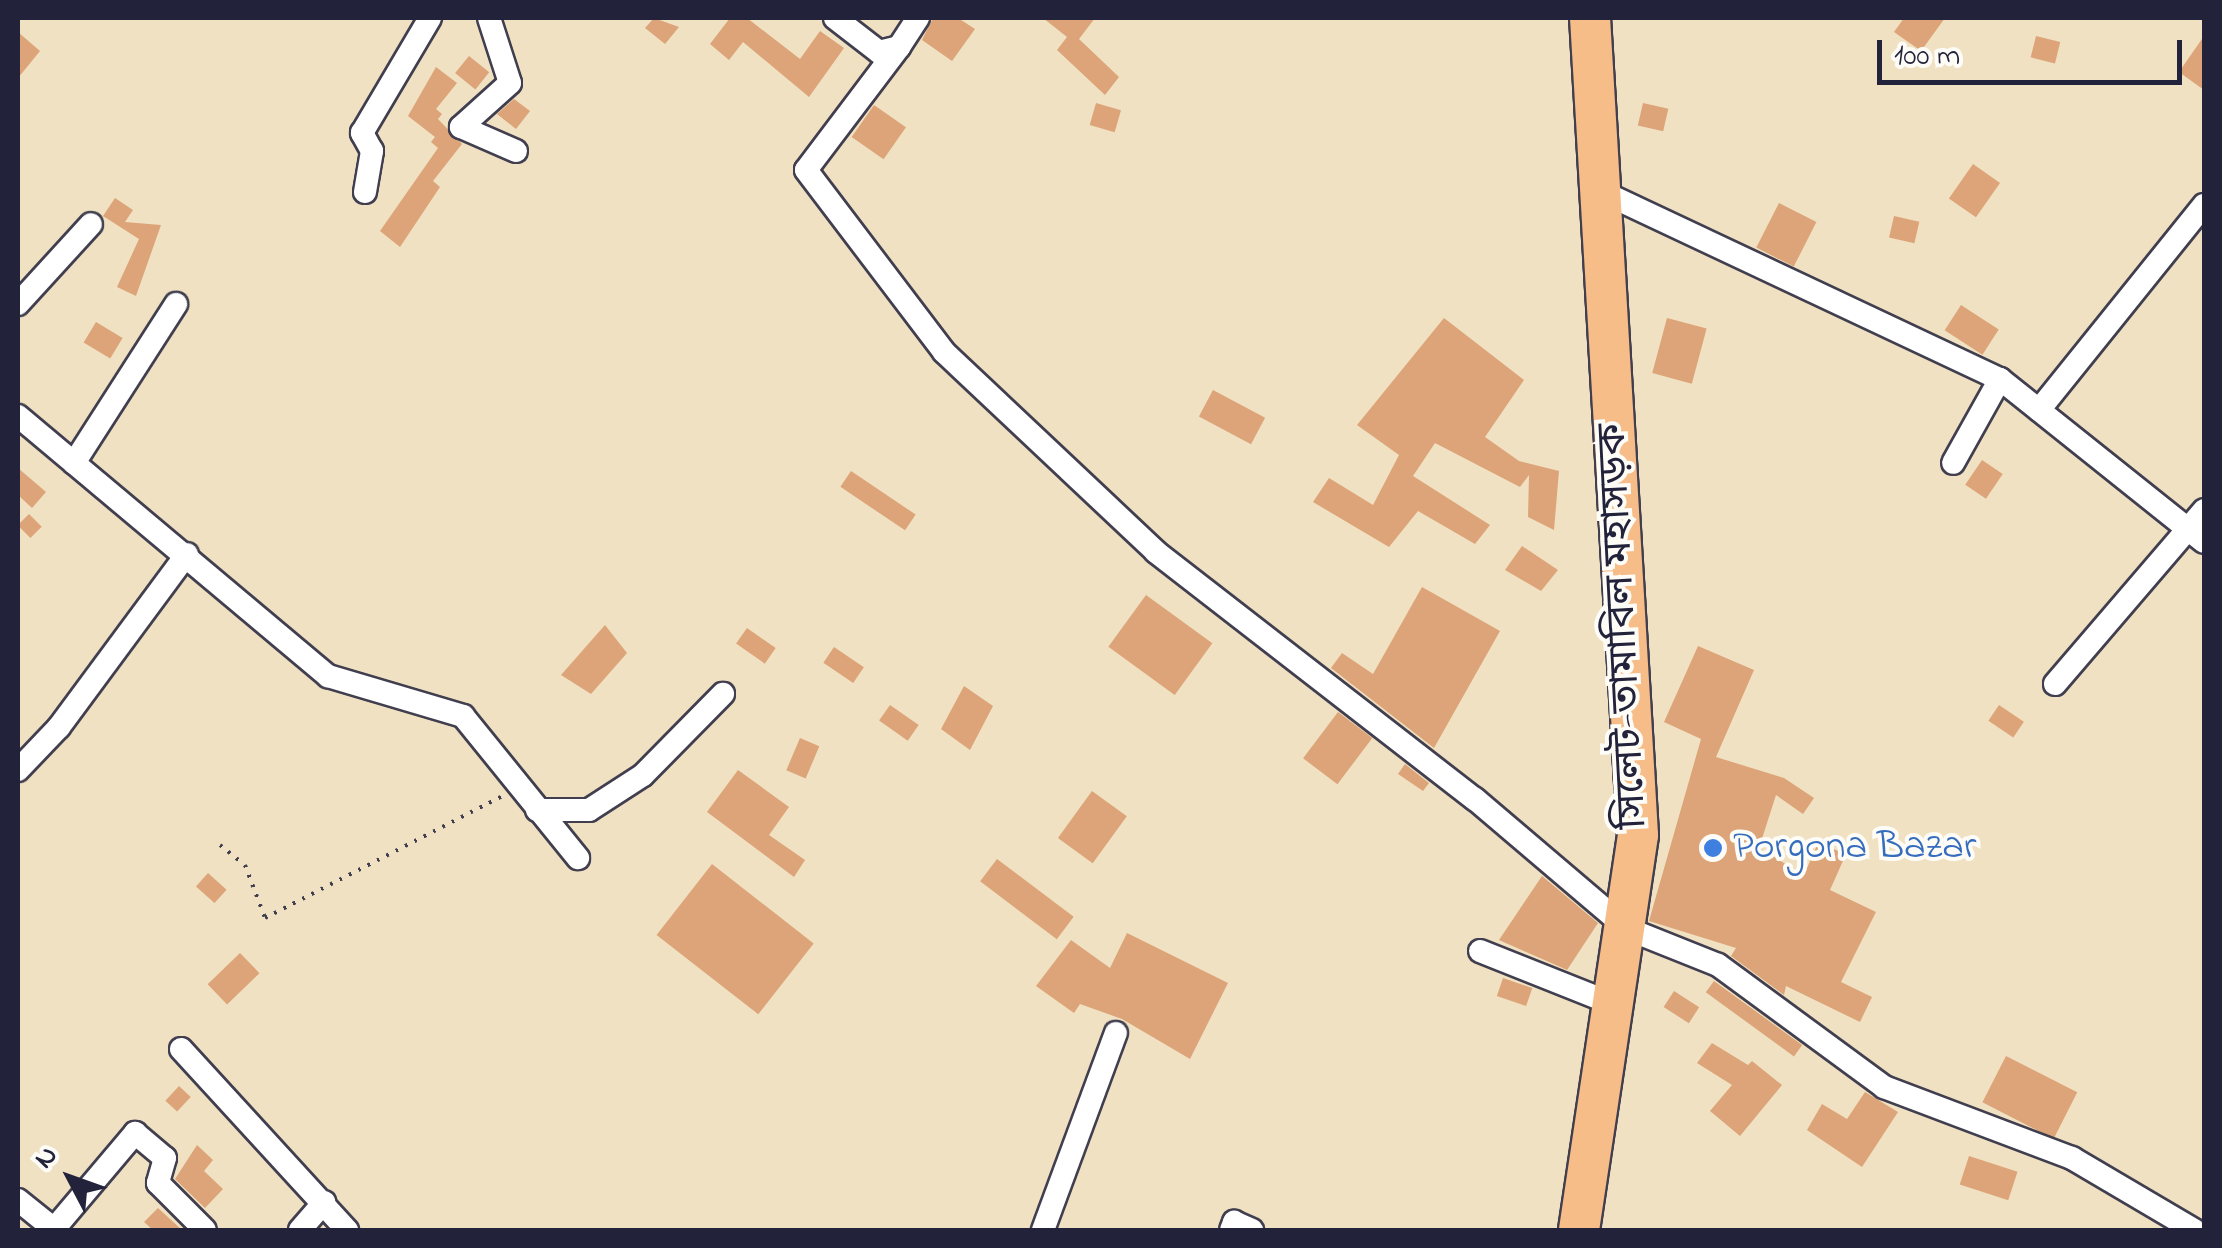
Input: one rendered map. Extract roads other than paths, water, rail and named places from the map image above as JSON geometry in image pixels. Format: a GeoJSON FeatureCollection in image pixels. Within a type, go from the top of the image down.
{"type":"FeatureCollection","features":[{"type":"Feature","properties":{"kind":"highway","name":"সিলেট-তামাবিল মহাসড়ক"},"geometry":{"type":"LineString","coordinates":[[1580,1230],[1628,930],[1638,834],[1590,18]]}},
{"type":"Feature","properties":{"kind":"street"},"geometry":{"type":"LineString","coordinates":[[365,192],[372,151],[362,132],[430,18]]}},
{"type":"Feature","properties":{"kind":"street"},"geometry":{"type":"LineString","coordinates":[[489,18],[510,83],[460,128],[516,152]]}},
{"type":"Feature","properties":{"kind":"street"},"geometry":{"type":"LineString","coordinates":[[835,18],[879,52],[899,47]]}},
{"type":"Feature","properties":{"kind":"street"},"geometry":{"type":"LineString","coordinates":[[918,18],[806,170],[944,352],[1156,552],[1475,798],[1628,930],[1718,965],[1884,1087],[2072,1158],[2194,1230]]}},
{"type":"Feature","properties":{"kind":"street"},"geometry":{"type":"LineString","coordinates":[[1600,191],[2000,379],[2197,535]]}},
{"type":"Feature","properties":{"kind":"street"},"geometry":{"type":"LineString","coordinates":[[2039,410],[2204,205]]}},
{"type":"Feature","properties":{"kind":"street"},"geometry":{"type":"LineString","coordinates":[[18,304],[91,224]]}},
{"type":"Feature","properties":{"kind":"street"},"geometry":{"type":"LineString","coordinates":[[74,464],[176,304]]}},
{"type":"Feature","properties":{"kind":"street"},"geometry":{"type":"LineString","coordinates":[[1953,463],[2000,379]]}},
{"type":"Feature","properties":{"kind":"street"},"geometry":{"type":"LineString","coordinates":[[18,416],[328,676],[464,716],[578,858]]}},
{"type":"Feature","properties":{"kind":"street"},"geometry":{"type":"LineString","coordinates":[[2055,684],[2197,535],[2204,510]]}},
{"type":"Feature","properties":{"kind":"street"},"geometry":{"type":"LineString","coordinates":[[18,770],[58,727],[187,554]]}},
{"type":"Feature","properties":{"kind":"street"},"geometry":{"type":"LineString","coordinates":[[537,810],[590,810],[643,774],[723,694]]}},
{"type":"Feature","properties":{"kind":"street"},"geometry":{"type":"LineString","coordinates":[[1480,952],[1616,1005]]}},
{"type":"Feature","properties":{"kind":"street"},"geometry":{"type":"LineString","coordinates":[[1043,1230],[1116,1033]]}},
{"type":"Feature","properties":{"kind":"street"},"geometry":{"type":"LineString","coordinates":[[181,1049],[347,1230]]}},
{"type":"Feature","properties":{"kind":"street"},"geometry":{"type":"LineString","coordinates":[[18,1200],[54,1230],[136,1133],[166,1158],[158,1183],[206,1230]]}},
{"type":"Feature","properties":{"kind":"street"},"geometry":{"type":"LineString","coordinates":[[300,1230],[324,1202]]}},
{"type":"Feature","properties":{"kind":"street"},"geometry":{"type":"LineString","coordinates":[[1231,1230],[1234,1222],[1252,1230]]}},
{"type":"Feature","properties":{"kind":"place","name":"Porgona Bazar"},"geometry":{"type":"Point","coordinates":[1713,848]}}]}
